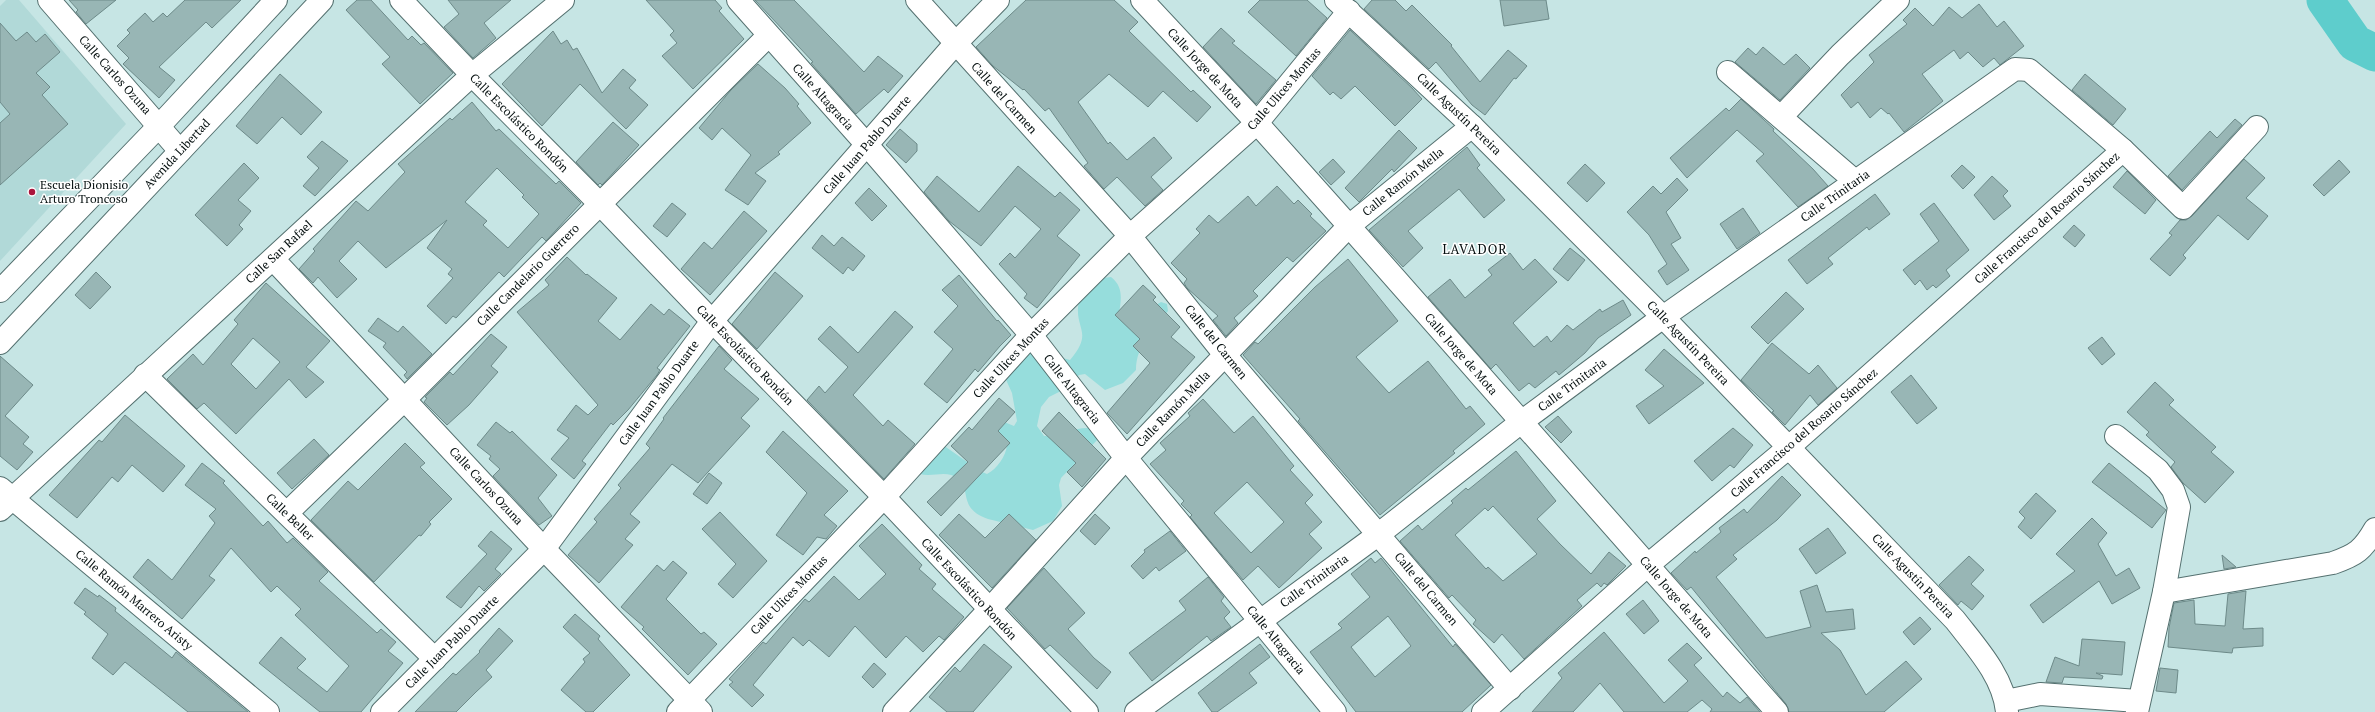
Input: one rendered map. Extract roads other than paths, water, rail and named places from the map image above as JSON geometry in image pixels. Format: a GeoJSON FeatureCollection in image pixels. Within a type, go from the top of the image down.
{"type":"FeatureCollection","features":[{"type":"Feature","properties":{"kind":"street","name":"Calle Carlos Ozuna"},"geometry":{"type":"LineString","coordinates":[[49,0],[160,125],[180,151]]}},
{"type":"Feature","properties":{"kind":"street"},"geometry":{"type":"LineString","coordinates":[[0,291],[160,125],[276,0]]}},
{"type":"Feature","properties":{"kind":"street","name":"Avenida Libertad"},"geometry":{"type":"LineString","coordinates":[[0,343],[322,0]]}},
{"type":"Feature","properties":{"kind":"street","name":"Calle Escolástico Rondón"},"geometry":{"type":"LineString","coordinates":[[401,0],[472,75],[600,203],[712,321],[884,497],[989,610],[1087,712]]}},
{"type":"Feature","properties":{"kind":"street","name":"Calle San Rafael"},"geometry":{"type":"LineString","coordinates":[[4,499],[145,375],[472,75],[563,0]]}},
{"type":"Feature","properties":{"kind":"street","name":"Calle Altagracia"},"geometry":{"type":"LineString","coordinates":[[738,0],[768,36],[866,144],[1030,335],[1126,458],[1335,712]]}},
{"type":"Feature","properties":{"kind":"street","name":"Calle del Carmen"},"geometry":{"type":"LineString","coordinates":[[917,0],[955,44],[1130,236],[1225,355],[1510,689]]}},
{"type":"Feature","properties":{"kind":"street","name":"Calle Juan Pablo Duarte"},"geometry":{"type":"LineString","coordinates":[[382,712],[544,549],[712,321],[955,44],[998,0]]}},
{"type":"Feature","properties":{"kind":"street","name":"Calle Jorge de Mota"},"geometry":{"type":"LineString","coordinates":[[1142,0],[1257,123],[1350,226],[1520,423],[1648,565],[1777,712]]}},
{"type":"Feature","properties":{"kind":"street"},"geometry":{"type":"LineString","coordinates":[[1781,117],[1840,55],[1898,0]]}},
{"type":"Feature","properties":{"kind":"street","name":"Calle Ulices Montas"},"geometry":{"type":"LineString","coordinates":[[689,708],[884,497],[1030,335],[1130,236],[1257,123],[1342,6]]}},
{"type":"Feature","properties":{"kind":"street","name":"Calle Agustín Pereira"},"geometry":{"type":"LineString","coordinates":[[1342,6],[1472,126],[1663,318],[1955,620],[1990,666],[2007,707]]}},
{"type":"Feature","properties":{"kind":"street","name":"Calle Candelario Guerrero"},"geometry":{"type":"LineString","coordinates":[[287,514],[405,399],[768,36]]}},
{"type":"Feature","properties":{"kind":"street","name":"Calle Trinitaria"},"geometry":{"type":"LineString","coordinates":[[1136,712],[1379,534],[1520,423],[1663,318],[2015,69],[2029,70],[2122,150]]}},
{"type":"Feature","properties":{"kind":"street"},"geometry":{"type":"LineString","coordinates":[[1728,72],[1855,181]]}},
{"type":"Feature","properties":{"kind":"street","name":"Calle Ramón Mella"},"geometry":{"type":"LineString","coordinates":[[894,712],[989,610],[1126,458],[1350,226],[1472,126]]}},
{"type":"Feature","properties":{"kind":"street"},"geometry":{"type":"LineString","coordinates":[[2122,150],[2183,208],[2257,127]]}},
{"type":"Feature","properties":{"kind":"street","name":"Calle Francisco del Rosario Sánchez"},"geometry":{"type":"LineString","coordinates":[[1483,712],[1648,565],[1788,448],[2122,150]]}},
{"type":"Feature","properties":{"kind":"street","name":"Calle Carlos Ozuna"},"geometry":{"type":"LineString","coordinates":[[273,259],[544,549],[689,708]]}},
{"type":"Feature","properties":{"kind":"street","name":"Calle Beller"},"geometry":{"type":"LineString","coordinates":[[145,375],[435,660]]}},
{"type":"Feature","properties":{"kind":"street"},"geometry":{"type":"LineString","coordinates":[[2007,707],[2040,694],[2138,707],[2164,592],[2179,507],[2173,490],[2158,470],[2116,436]]}},
{"type":"Feature","properties":{"kind":"street","name":"Calle Ramón Marrero Aristy"},"geometry":{"type":"LineString","coordinates":[[4,499],[268,712]]}},
{"type":"Feature","properties":{"kind":"street"},"geometry":{"type":"LineString","coordinates":[[2164,592],[2333,563],[2351,557],[2365,546],[2375,529]]}},
{"type":"Feature","properties":{"kind":"waterway"},"geometry":{"type":"LineString","coordinates":[[2325,0],[2355,43],[2375,53]]}},
{"type":"Feature","properties":{"kind":"place","name":"Escuela Dionisio Arturo Troncoso"},"geometry":{"type":"Point","coordinates":[32,192]}},
{"type":"Feature","properties":{"kind":"district","name":"LAVADOR"},"geometry":{"type":"Point","coordinates":[1475,249]}}]}
